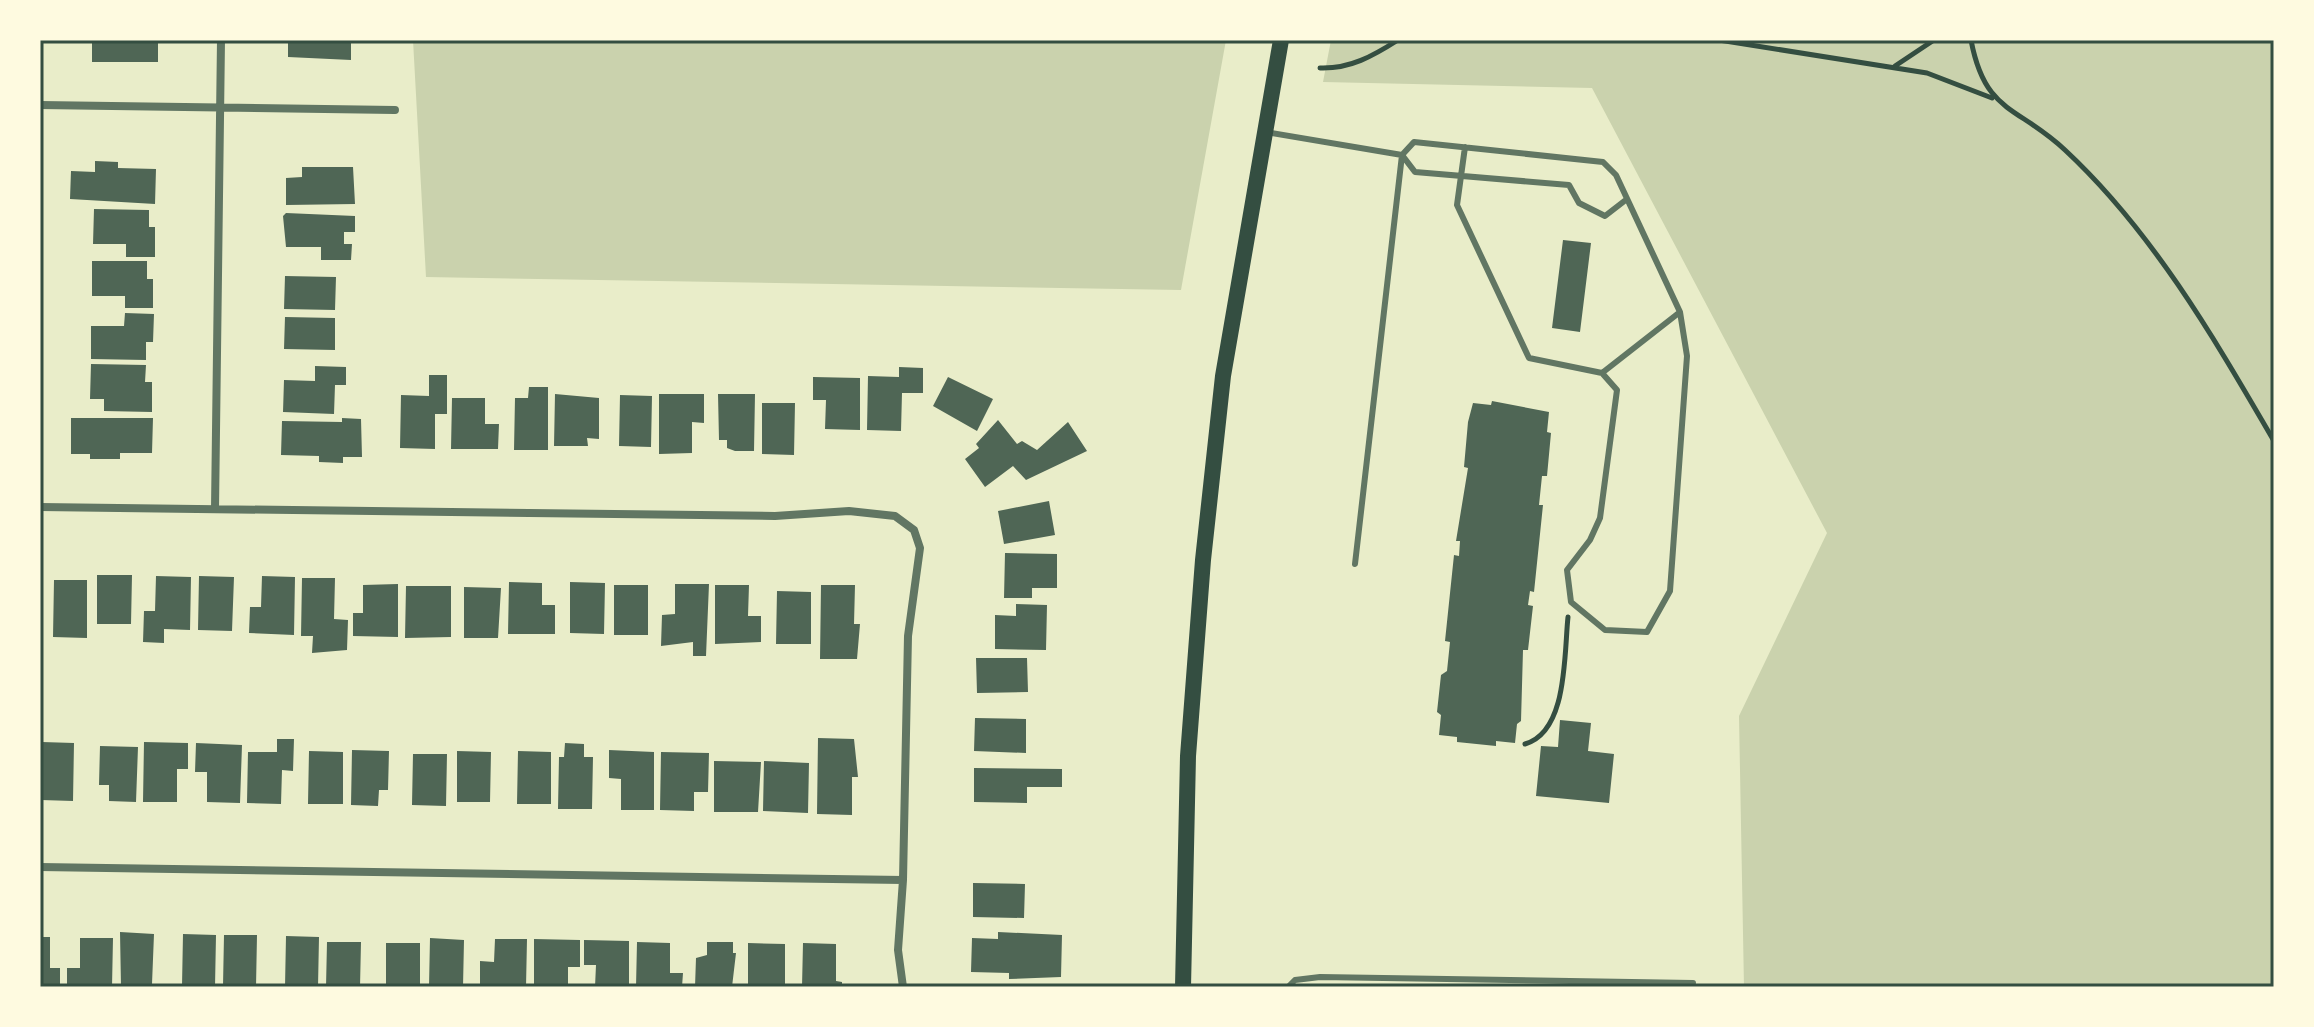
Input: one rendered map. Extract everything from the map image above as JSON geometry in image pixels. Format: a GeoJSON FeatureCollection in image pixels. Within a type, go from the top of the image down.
{"type":"FeatureCollection","features":[{"type":"Feature","properties":{"kind":"main road"},"geometry":{"type":"LineString","coordinates":[[1183,987],[1188,756],[1203,560],[1223,376],[1281,40]]}},
{"type":"Feature","properties":{"kind":"street"},"geometry":{"type":"LineString","coordinates":[[215,509],[221,40]]}},
{"type":"Feature","properties":{"kind":"street"},"geometry":{"type":"LineString","coordinates":[[40,105],[395,110]]}},
{"type":"Feature","properties":{"kind":"street"},"geometry":{"type":"LineString","coordinates":[[40,507],[775,516],[849,511],[895,516],[914,530],[920,548],[908,636],[903,880],[898,950],[903,987]]}},
{"type":"Feature","properties":{"kind":"street"},"geometry":{"type":"LineString","coordinates":[[40,867],[903,880]]}},
{"type":"Feature","properties":{"kind":"lane"},"geometry":{"type":"LineString","coordinates":[[1263,131],[1402,155],[1415,172],[1569,185],[1579,203],[1605,216],[1627,199]]}},
{"type":"Feature","properties":{"kind":"lane"},"geometry":{"type":"LineString","coordinates":[[1355,564],[1402,155],[1414,142],[1465,147],[1603,162],[1616,175],[1680,312],[1687,356],[1670,591],[1647,632],[1605,630],[1571,602],[1567,570],[1590,540],[1600,518],[1617,390],[1602,373],[1529,358],[1457,205],[1465,147]]}},
{"type":"Feature","properties":{"kind":"lane"},"geometry":{"type":"LineString","coordinates":[[1602,373],[1680,312]]}},
{"type":"Feature","properties":{"kind":"lane"},"geometry":{"type":"LineString","coordinates":[[1288,987],[1295,980],[1320,977],[1693,983]]}},
{"type":"Feature","properties":{"kind":"path"},"geometry":{"type":"LineString","coordinates":[[1320,68],[1358,63],[1398,40]]}},
{"type":"Feature","properties":{"kind":"path"},"geometry":{"type":"LineString","coordinates":[[1719,40],[1927,73],[1993,99],[2066,150],[2157,250],[2274,441]]}},
{"type":"Feature","properties":{"kind":"path"},"geometry":{"type":"LineString","coordinates":[[1895,67],[1934,40]]}},
{"type":"Feature","properties":{"kind":"path"},"geometry":{"type":"LineString","coordinates":[[1971,40],[1976,66],[1993,99]]}},
{"type":"Feature","properties":{"kind":"path"},"geometry":{"type":"LineString","coordinates":[[1525,744],[1535,741],[1559,708],[1570,592]]}},
{"type":"Feature","properties":{"kind":"green space"},"geometry":{"type":"Polygon","coordinates":[[[413,40],[1226,40],[1181,290],[426,277],[413,40]]]}},
{"type":"Feature","properties":{"kind":"green space"},"geometry":{"type":"Polygon","coordinates":[[[1331,40],[2274,40],[2274,987],[1744,987],[1739,716],[1827,533],[1592,88],[1323,82],[1331,40]]]}},
{"type":"Feature","properties":{"kind":"building"},"geometry":{"type":"Polygon","coordinates":[[[92,40],[158,40],[158,62],[92,62],[92,40]]]}},
{"type":"Feature","properties":{"kind":"building"},"geometry":{"type":"Polygon","coordinates":[[[288,40],[351,40],[351,60],[288,57],[288,40]]]}},
{"type":"Feature","properties":{"kind":"building"},"geometry":{"type":"Polygon","coordinates":[[[95,161],[118,162],[118,168],[156,169],[155,204],[70,199],[71,171],[95,172],[95,161]]]}},
{"type":"Feature","properties":{"kind":"building"},"geometry":{"type":"Polygon","coordinates":[[[302,167],[353,167],[355,204],[286,205],[286,178],[302,177],[302,167]]]}},
{"type":"Feature","properties":{"kind":"building"},"geometry":{"type":"Polygon","coordinates":[[[94,209],[149,210],[149,227],[155,227],[155,257],[126,257],[126,244],[93,244],[94,209]]]}},
{"type":"Feature","properties":{"kind":"building"},"geometry":{"type":"Polygon","coordinates":[[[286,213],[355,216],[355,232],[344,232],[344,244],[352,244],[351,260],[321,260],[321,247],[286,247],[283,216],[286,213]]]}},
{"type":"Feature","properties":{"kind":"building"},"geometry":{"type":"Polygon","coordinates":[[[1563,240],[1591,243],[1580,332],[1552,328],[1563,240]]]}},
{"type":"Feature","properties":{"kind":"building"},"geometry":{"type":"Polygon","coordinates":[[[92,261],[147,261],[147,279],[153,279],[153,308],[125,308],[125,296],[92,296],[92,261]]]}},
{"type":"Feature","properties":{"kind":"building"},"geometry":{"type":"Polygon","coordinates":[[[285,276],[336,277],[335,310],[284,309],[285,276]]]}},
{"type":"Feature","properties":{"kind":"building"},"geometry":{"type":"Polygon","coordinates":[[[125,313],[154,314],[153,342],[146,342],[146,360],[91,359],[91,326],[124,326],[125,313]]]}},
{"type":"Feature","properties":{"kind":"building"},"geometry":{"type":"Polygon","coordinates":[[[285,317],[335,318],[335,350],[284,349],[285,317]]]}},
{"type":"Feature","properties":{"kind":"building"},"geometry":{"type":"Polygon","coordinates":[[[91,364],[146,365],[145,382],[152,382],[152,412],[104,411],[104,399],[90,399],[91,364]]]}},
{"type":"Feature","properties":{"kind":"building"},"geometry":{"type":"Polygon","coordinates":[[[315,366],[346,367],[346,385],[335,385],[334,414],[283,412],[284,380],[315,381],[315,366]]]}},
{"type":"Feature","properties":{"kind":"building"},"geometry":{"type":"Polygon","coordinates":[[[899,367],[923,368],[923,393],[902,393],[901,431],[867,430],[868,376],[899,377],[899,367]]]}},
{"type":"Feature","properties":{"kind":"building"},"geometry":{"type":"Polygon","coordinates":[[[429,375],[447,375],[447,414],[435,414],[435,449],[400,448],[401,395],[429,396],[429,375]]]}},
{"type":"Feature","properties":{"kind":"building"},"geometry":{"type":"Polygon","coordinates":[[[813,377],[860,378],[860,430],[825,429],[826,400],[813,400],[813,377]]]}},
{"type":"Feature","properties":{"kind":"building"},"geometry":{"type":"Polygon","coordinates":[[[948,377],[993,399],[977,431],[933,406],[948,377]]]}},
{"type":"Feature","properties":{"kind":"building"},"geometry":{"type":"Polygon","coordinates":[[[529,387],[548,387],[548,450],[514,450],[515,398],[528,398],[529,387]]]}},
{"type":"Feature","properties":{"kind":"building"},"geometry":{"type":"Polygon","coordinates":[[[555,394],[599,398],[599,439],[587,438],[588,446],[554,446],[555,394]]]}},
{"type":"Feature","properties":{"kind":"building"},"geometry":{"type":"Polygon","coordinates":[[[659,394],[704,394],[704,423],[692,422],[692,453],[659,454],[659,394]]]}},
{"type":"Feature","properties":{"kind":"building"},"geometry":{"type":"Polygon","coordinates":[[[718,394],[755,394],[754,451],[735,451],[727,448],[727,440],[719,440],[718,394]]]}},
{"type":"Feature","properties":{"kind":"building"},"geometry":{"type":"Polygon","coordinates":[[[620,395],[652,396],[651,447],[619,446],[620,395]]]}},
{"type":"Feature","properties":{"kind":"building"},"geometry":{"type":"Polygon","coordinates":[[[452,398],[485,398],[485,424],[499,424],[498,449],[451,449],[452,398]]]}},
{"type":"Feature","properties":{"kind":"building"},"geometry":{"type":"Polygon","coordinates":[[[1492,401],[1549,412],[1547,432],[1551,433],[1547,476],[1542,476],[1539,505],[1543,505],[1534,592],[1530,591],[1528,605],[1533,606],[1528,650],[1523,650],[1521,721],[1517,724],[1515,743],[1496,741],[1496,746],[1457,742],[1457,737],[1439,735],[1441,715],[1437,712],[1441,675],[1447,671],[1450,642],[1445,641],[1454,555],[1459,556],[1460,541],[1456,541],[1468,468],[1464,467],[1468,422],[1473,403],[1491,405],[1492,401]]]}},
{"type":"Feature","properties":{"kind":"building"},"geometry":{"type":"Polygon","coordinates":[[[762,403],[795,403],[794,455],[762,454],[762,403]]]}},
{"type":"Feature","properties":{"kind":"building"},"geometry":{"type":"Polygon","coordinates":[[[71,418],[153,418],[152,453],[120,453],[120,459],[90,459],[90,454],[71,454],[71,418]]]}},
{"type":"Feature","properties":{"kind":"building"},"geometry":{"type":"Polygon","coordinates":[[[342,418],[361,419],[362,457],[343,457],[343,463],[319,462],[319,456],[281,455],[282,421],[342,422],[342,418]]]}},
{"type":"Feature","properties":{"kind":"building"},"geometry":{"type":"Polygon","coordinates":[[[998,420],[1017,444],[1022,441],[1037,450],[1068,422],[1087,451],[1026,480],[1013,466],[985,487],[965,459],[979,448],[976,444],[998,420]]]}},
{"type":"Feature","properties":{"kind":"building"},"geometry":{"type":"Polygon","coordinates":[[[1049,501],[1055,535],[1004,544],[998,511],[1049,501]]]}},
{"type":"Feature","properties":{"kind":"building"},"geometry":{"type":"Polygon","coordinates":[[[1005,553],[1057,554],[1057,588],[1032,588],[1032,598],[1004,598],[1005,553]]]}},
{"type":"Feature","properties":{"kind":"building"},"geometry":{"type":"Polygon","coordinates":[[[97,575],[132,575],[131,624],[97,624],[97,575]]]}},
{"type":"Feature","properties":{"kind":"building"},"geometry":{"type":"Polygon","coordinates":[[[156,576],[191,577],[190,630],[164,629],[164,643],[143,642],[144,611],[155,611],[156,576]]]}},
{"type":"Feature","properties":{"kind":"building"},"geometry":{"type":"Polygon","coordinates":[[[199,576],[234,577],[232,631],[198,630],[199,576]]]}},
{"type":"Feature","properties":{"kind":"building"},"geometry":{"type":"Polygon","coordinates":[[[262,576],[295,577],[294,635],[249,633],[250,607],[261,607],[262,576]]]}},
{"type":"Feature","properties":{"kind":"building"},"geometry":{"type":"Polygon","coordinates":[[[302,578],[335,578],[334,619],[348,620],[347,650],[312,653],[313,636],[301,636],[302,578]]]}},
{"type":"Feature","properties":{"kind":"building"},"geometry":{"type":"Polygon","coordinates":[[[54,580],[87,580],[87,638],[53,637],[54,580]]]}},
{"type":"Feature","properties":{"kind":"building"},"geometry":{"type":"Polygon","coordinates":[[[509,582],[542,583],[542,605],[555,605],[555,634],[508,634],[509,582]]]}},
{"type":"Feature","properties":{"kind":"building"},"geometry":{"type":"Polygon","coordinates":[[[570,582],[605,583],[604,634],[570,633],[570,582]]]}},
{"type":"Feature","properties":{"kind":"building"},"geometry":{"type":"Polygon","coordinates":[[[398,584],[398,637],[353,636],[353,613],[363,613],[363,585],[398,584]]]}},
{"type":"Feature","properties":{"kind":"building"},"geometry":{"type":"Polygon","coordinates":[[[675,584],[709,584],[706,656],[693,656],[693,642],[661,646],[662,615],[675,614],[675,584]]]}},
{"type":"Feature","properties":{"kind":"building"},"geometry":{"type":"Polygon","coordinates":[[[614,585],[648,585],[648,635],[614,635],[614,585]]]}},
{"type":"Feature","properties":{"kind":"building"},"geometry":{"type":"Polygon","coordinates":[[[715,585],[749,585],[748,616],[761,616],[761,642],[715,644],[715,585]]]}},
{"type":"Feature","properties":{"kind":"building"},"geometry":{"type":"Polygon","coordinates":[[[821,585],[855,585],[854,624],[860,624],[857,659],[820,659],[821,585]]]}},
{"type":"Feature","properties":{"kind":"building"},"geometry":{"type":"Polygon","coordinates":[[[406,586],[451,586],[451,637],[405,638],[406,586]]]}},
{"type":"Feature","properties":{"kind":"building"},"geometry":{"type":"Polygon","coordinates":[[[464,587],[501,588],[498,638],[464,638],[464,587]]]}},
{"type":"Feature","properties":{"kind":"building"},"geometry":{"type":"Polygon","coordinates":[[[777,591],[811,592],[811,644],[776,644],[777,591]]]}},
{"type":"Feature","properties":{"kind":"building"},"geometry":{"type":"Polygon","coordinates":[[[1016,604],[1047,605],[1046,650],[995,649],[995,615],[1016,616],[1016,604]]]}},
{"type":"Feature","properties":{"kind":"building"},"geometry":{"type":"Polygon","coordinates":[[[976,658],[1027,658],[1028,692],[977,693],[976,658]]]}},
{"type":"Feature","properties":{"kind":"building"},"geometry":{"type":"Polygon","coordinates":[[[975,718],[1026,719],[1026,753],[974,751],[975,718]]]}},
{"type":"Feature","properties":{"kind":"building"},"geometry":{"type":"Polygon","coordinates":[[[1560,720],[1591,723],[1588,751],[1614,754],[1609,803],[1536,796],[1541,746],[1558,747],[1560,720]]]}},
{"type":"Feature","properties":{"kind":"building"},"geometry":{"type":"Polygon","coordinates":[[[818,738],[854,739],[858,777],[852,777],[852,815],[817,814],[818,738]]]}},
{"type":"Feature","properties":{"kind":"building"},"geometry":{"type":"Polygon","coordinates":[[[277,739],[294,739],[293,771],[282,770],[281,804],[247,803],[248,752],[277,752],[277,739]]]}},
{"type":"Feature","properties":{"kind":"building"},"geometry":{"type":"Polygon","coordinates":[[[42,742],[74,743],[73,801],[41,800],[42,742]]]}},
{"type":"Feature","properties":{"kind":"building"},"geometry":{"type":"Polygon","coordinates":[[[144,742],[188,743],[188,769],[177,769],[177,802],[143,802],[144,742]]]}},
{"type":"Feature","properties":{"kind":"building"},"geometry":{"type":"Polygon","coordinates":[[[196,743],[242,745],[240,803],[207,802],[207,772],[195,772],[196,743]]]}},
{"type":"Feature","properties":{"kind":"building"},"geometry":{"type":"Polygon","coordinates":[[[565,743],[584,744],[584,757],[593,757],[592,809],[558,809],[559,757],[564,757],[565,743]]]}},
{"type":"Feature","properties":{"kind":"building"},"geometry":{"type":"Polygon","coordinates":[[[100,746],[138,747],[136,802],[109,801],[109,785],[99,785],[100,746]]]}},
{"type":"Feature","properties":{"kind":"building"},"geometry":{"type":"Polygon","coordinates":[[[352,750],[389,751],[388,790],[379,790],[378,806],[351,805],[352,750]]]}},
{"type":"Feature","properties":{"kind":"building"},"geometry":{"type":"Polygon","coordinates":[[[609,750],[654,752],[654,810],[621,810],[621,779],[609,778],[609,750]]]}},
{"type":"Feature","properties":{"kind":"building"},"geometry":{"type":"Polygon","coordinates":[[[309,751],[343,752],[343,804],[308,804],[309,751]]]}},
{"type":"Feature","properties":{"kind":"building"},"geometry":{"type":"Polygon","coordinates":[[[457,751],[491,752],[490,802],[457,802],[457,751]]]}},
{"type":"Feature","properties":{"kind":"building"},"geometry":{"type":"Polygon","coordinates":[[[518,751],[551,752],[551,804],[517,804],[518,751]]]}},
{"type":"Feature","properties":{"kind":"building"},"geometry":{"type":"Polygon","coordinates":[[[661,752],[709,753],[708,792],[694,792],[694,811],[660,810],[661,752]]]}},
{"type":"Feature","properties":{"kind":"building"},"geometry":{"type":"Polygon","coordinates":[[[413,754],[447,754],[446,806],[412,805],[413,754]]]}},
{"type":"Feature","properties":{"kind":"building"},"geometry":{"type":"Polygon","coordinates":[[[714,761],[761,762],[758,812],[714,812],[714,761]]]}},
{"type":"Feature","properties":{"kind":"building"},"geometry":{"type":"Polygon","coordinates":[[[764,761],[809,763],[808,813],[763,811],[764,761]]]}},
{"type":"Feature","properties":{"kind":"building"},"geometry":{"type":"Polygon","coordinates":[[[974,768],[1062,769],[1062,787],[1027,787],[1027,803],[974,802],[974,768]]]}},
{"type":"Feature","properties":{"kind":"building"},"geometry":{"type":"Polygon","coordinates":[[[973,883],[1025,884],[1024,918],[973,917],[973,883]]]}},
{"type":"Feature","properties":{"kind":"building"},"geometry":{"type":"Polygon","coordinates":[[[120,932],[154,934],[152,984],[121,987],[120,932]]]}},
{"type":"Feature","properties":{"kind":"building"},"geometry":{"type":"Polygon","coordinates":[[[998,932],[1062,935],[1061,977],[1009,979],[1009,973],[971,972],[972,938],[998,939],[998,932]]]}},
{"type":"Feature","properties":{"kind":"building"},"geometry":{"type":"Polygon","coordinates":[[[183,934],[216,935],[215,987],[182,986],[183,934]]]}},
{"type":"Feature","properties":{"kind":"building"},"geometry":{"type":"Polygon","coordinates":[[[224,935],[257,935],[256,987],[223,986],[224,935]]]}},
{"type":"Feature","properties":{"kind":"building"},"geometry":{"type":"Polygon","coordinates":[[[286,936],[319,937],[318,987],[285,987],[286,936]]]}},
{"type":"Feature","properties":{"kind":"building"},"geometry":{"type":"Polygon","coordinates":[[[40,937],[50,937],[50,968],[60,968],[60,987],[40,987],[40,937]]]}},
{"type":"Feature","properties":{"kind":"building"},"geometry":{"type":"Polygon","coordinates":[[[80,938],[113,938],[112,987],[67,987],[67,968],[80,968],[80,938]]]}},
{"type":"Feature","properties":{"kind":"building"},"geometry":{"type":"Polygon","coordinates":[[[430,938],[464,940],[463,987],[429,987],[430,938]]]}},
{"type":"Feature","properties":{"kind":"building"},"geometry":{"type":"Polygon","coordinates":[[[495,939],[527,939],[526,987],[480,987],[480,961],[494,962],[495,939]]]}},
{"type":"Feature","properties":{"kind":"building"},"geometry":{"type":"Polygon","coordinates":[[[534,939],[580,940],[580,967],[568,967],[568,987],[534,987],[534,939]]]}},
{"type":"Feature","properties":{"kind":"building"},"geometry":{"type":"Polygon","coordinates":[[[584,940],[629,941],[629,987],[595,987],[596,965],[584,965],[584,940]]]}},
{"type":"Feature","properties":{"kind":"building"},"geometry":{"type":"Polygon","coordinates":[[[327,942],[361,942],[360,987],[326,987],[327,942]]]}},
{"type":"Feature","properties":{"kind":"building"},"geometry":{"type":"Polygon","coordinates":[[[637,942],[670,943],[670,973],[683,973],[682,987],[636,987],[637,942]]]}},
{"type":"Feature","properties":{"kind":"building"},"geometry":{"type":"Polygon","coordinates":[[[707,942],[733,942],[733,953],[736,953],[732,987],[695,987],[696,958],[707,955],[707,942]]]}},
{"type":"Feature","properties":{"kind":"building"},"geometry":{"type":"Polygon","coordinates":[[[386,943],[420,943],[420,987],[386,987],[386,943]]]}},
{"type":"Feature","properties":{"kind":"building"},"geometry":{"type":"Polygon","coordinates":[[[748,943],[785,944],[785,987],[748,987],[748,943]]]}},
{"type":"Feature","properties":{"kind":"building"},"geometry":{"type":"Polygon","coordinates":[[[803,943],[836,944],[836,981],[842,982],[842,987],[802,987],[803,943]]]}}]}
